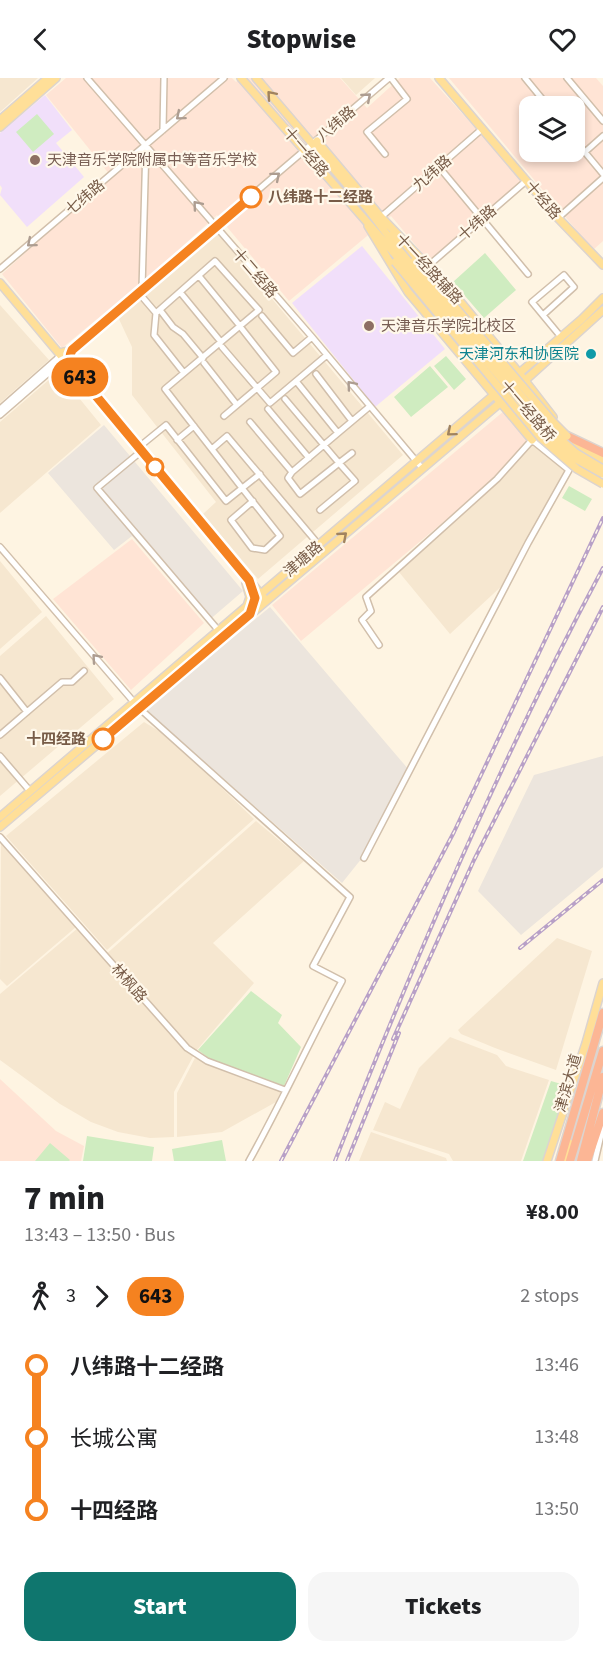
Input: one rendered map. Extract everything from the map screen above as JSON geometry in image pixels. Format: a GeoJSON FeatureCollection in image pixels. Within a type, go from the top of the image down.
{"type":"FeatureCollection","features":[{"type":"Feature","properties":{"kind":"highway"},"geometry":{"type":"LineString","coordinates":[[567,436],[603,453]]}},
{"type":"Feature","properties":{"kind":"highway","name":"津滨大道"},"geometry":{"type":"LineString","coordinates":[[557,1161],[603,1013]]}},
{"type":"Feature","properties":{"kind":"highway","name":"津滨大道"},"geometry":{"type":"LineString","coordinates":[[568,1161],[603,1051]]}},
{"type":"Feature","properties":{"kind":"highway"},"geometry":{"type":"LineString","coordinates":[[581,1161],[603,1077]]}},
{"type":"Feature","properties":{"kind":"highway"},"geometry":{"type":"LineString","coordinates":[[588,1161],[603,1113]]}},
{"type":"Feature","properties":{"kind":"main road"},"geometry":{"type":"LineString","coordinates":[[0,120],[48,78]]}},
{"type":"Feature","properties":{"kind":"main road"},"geometry":{"type":"LineString","coordinates":[[0,127],[56,78]]}},
{"type":"Feature","properties":{"kind":"main road","name":"十一经路"},"geometry":{"type":"LineString","coordinates":[[241,78],[368,226],[397,252]]}},
{"type":"Feature","properties":{"kind":"main road","name":"十一经路"},"geometry":{"type":"LineString","coordinates":[[256,78],[315,142],[367,208],[397,252]]}},
{"type":"Feature","properties":{"kind":"main road","name":"十经路"},"geometry":{"type":"LineString","coordinates":[[439,78],[558,218],[603,265]]}},
{"type":"Feature","properties":{"kind":"main road","name":"十一经路辅路"},"geometry":{"type":"LineString","coordinates":[[315,142],[381,217],[429,266],[522,376],[553,417],[532,440],[408,292],[368,226]]}},
{"type":"Feature","properties":{"kind":"main road"},"geometry":{"type":"LineString","coordinates":[[367,208],[415,260],[553,422],[589,454],[603,461]]}},
{"type":"Feature","properties":{"kind":"main road","name":"十一经路桥"},"geometry":{"type":"LineString","coordinates":[[368,226],[395,262],[541,438],[568,462],[603,484]]}},
{"type":"Feature","properties":{"kind":"main road","name":"十一经路桥"},"geometry":{"type":"LineString","coordinates":[[397,252],[549,429],[576,453],[603,469]]}},
{"type":"Feature","properties":{"kind":"main road","name":"十一经路桥"},"geometry":{"type":"LineString","coordinates":[[397,252],[530,415],[558,445],[574,458],[603,474]]}},
{"type":"Feature","properties":{"kind":"main road"},"geometry":{"type":"LineString","coordinates":[[0,283],[260,599]]}},
{"type":"Feature","properties":{"kind":"main road"},"geometry":{"type":"LineString","coordinates":[[0,290],[51,350],[72,367],[138,451]]}},
{"type":"Feature","properties":{"kind":"main road","name":"津塘路"},"geometry":{"type":"LineString","coordinates":[[260,599],[501,402],[522,376],[603,298]]}},
{"type":"Feature","properties":{"kind":"main road","name":"津塘路"},"geometry":{"type":"LineString","coordinates":[[0,817],[248,612],[319,545],[495,394],[522,376],[603,310]]}},
{"type":"Feature","properties":{"kind":"main road"},"geometry":{"type":"LineString","coordinates":[[61,358],[72,350]]}},
{"type":"Feature","properties":{"kind":"main road"},"geometry":{"type":"LineString","coordinates":[[72,350],[69,358],[72,367]]}},
{"type":"Feature","properties":{"kind":"main road"},"geometry":{"type":"LineString","coordinates":[[247,582],[250,597],[248,612]]}},
{"type":"Feature","properties":{"kind":"main road","name":"津塘路"},"geometry":{"type":"LineString","coordinates":[[0,827],[219,631],[248,612]]}},
{"type":"Feature","properties":{"kind":"main road"},"geometry":{"type":"LineString","coordinates":[[547,1161],[601,1000],[603,982]]}},
{"type":"Feature","properties":{"kind":"main road"},"geometry":{"type":"LineString","coordinates":[[568,1161],[573,1129],[603,1025]]}},
{"type":"Feature","properties":{"kind":"street","name":"十二经路"},"geometry":{"type":"LineString","coordinates":[[87,78],[312,337],[422,468]]}},
{"type":"Feature","properties":{"kind":"street"},"geometry":{"type":"LineString","coordinates":[[163,130],[164,78]]}},
{"type":"Feature","properties":{"kind":"street","name":"七纬路"},"geometry":{"type":"LineString","coordinates":[[0,270],[224,78]]}},
{"type":"Feature","properties":{"kind":"street"},"geometry":{"type":"LineString","coordinates":[[385,154],[367,132],[407,99],[390,78]]}},
{"type":"Feature","properties":{"kind":"street","name":"八纬路"},"geometry":{"type":"LineString","coordinates":[[72,350],[390,78]]}},
{"type":"Feature","properties":{"kind":"street"},"geometry":{"type":"LineString","coordinates":[[525,78],[540,96]]}},
{"type":"Feature","properties":{"kind":"street"},"geometry":{"type":"LineString","coordinates":[[567,78],[603,121]]}},
{"type":"Feature","properties":{"kind":"street","name":"九纬路"},"geometry":{"type":"LineString","coordinates":[[381,217],[482,129]]}},
{"type":"Feature","properties":{"kind":"street"},"geometry":{"type":"LineString","coordinates":[[558,218],[603,176],[585,152],[603,136]]}},
{"type":"Feature","properties":{"kind":"street"},"geometry":{"type":"LineString","coordinates":[[146,145],[140,291],[173,327],[183,333],[237,405]]}},
{"type":"Feature","properties":{"kind":"street"},"geometry":{"type":"LineString","coordinates":[[439,167],[528,274]]}},
{"type":"Feature","properties":{"kind":"street","name":"十纬路"},"geometry":{"type":"LineString","coordinates":[[429,266],[526,181]]}},
{"type":"Feature","properties":{"kind":"street"},"geometry":{"type":"LineString","coordinates":[[184,374],[154,335],[158,312],[215,261],[259,310],[203,360],[165,389],[212,448],[242,488],[253,501],[280,536],[265,550],[252,548],[231,520],[253,501]]}},
{"type":"Feature","properties":{"kind":"street"},"geometry":{"type":"LineString","coordinates":[[543,315],[574,287],[564,274],[532,302],[561,337]]}},
{"type":"Feature","properties":{"kind":"street"},"geometry":{"type":"LineString","coordinates":[[199,276],[276,372],[224,416]]}},
{"type":"Feature","properties":{"kind":"street"},"geometry":{"type":"LineString","coordinates":[[180,292],[270,403],[327,355]]}},
{"type":"Feature","properties":{"kind":"street"},"geometry":{"type":"LineString","coordinates":[[262,316],[293,353],[312,337]]}},
{"type":"Feature","properties":{"kind":"street"},"geometry":{"type":"LineString","coordinates":[[0,409],[61,358]]}},
{"type":"Feature","properties":{"kind":"street"},"geometry":{"type":"LineString","coordinates":[[0,415],[61,358]]}},
{"type":"Feature","properties":{"kind":"street"},"geometry":{"type":"LineString","coordinates":[[316,374],[352,421]]}},
{"type":"Feature","properties":{"kind":"street"},"geometry":{"type":"LineString","coordinates":[[296,381],[338,433]]}},
{"type":"Feature","properties":{"kind":"street"},"geometry":{"type":"LineString","coordinates":[[285,399],[355,481],[320,510]]}},
{"type":"Feature","properties":{"kind":"street"},"geometry":{"type":"LineString","coordinates":[[352,453],[300,494],[288,478],[292,472],[369,406]]}},
{"type":"Feature","properties":{"kind":"street"},"geometry":{"type":"LineString","coordinates":[[268,409],[309,458]]}},
{"type":"Feature","properties":{"kind":"street"},"geometry":{"type":"LineString","coordinates":[[250,422],[292,472]]}},
{"type":"Feature","properties":{"kind":"street"},"geometry":{"type":"LineString","coordinates":[[219,631],[97,488],[166,425],[226,501],[260,474]]}},
{"type":"Feature","properties":{"kind":"street"},"geometry":{"type":"LineString","coordinates":[[177,440],[194,426]]}},
{"type":"Feature","properties":{"kind":"street"},"geometry":{"type":"LineString","coordinates":[[212,448],[227,436],[319,545]]}},
{"type":"Feature","properties":{"kind":"street"},"geometry":{"type":"LineString","coordinates":[[364,858],[528,543],[569,470],[532,440],[497,478],[366,597],[372,610],[362,620],[379,645]]}},
{"type":"Feature","properties":{"kind":"street"},"geometry":{"type":"LineString","coordinates":[[0,547],[137,705],[350,897],[313,966],[342,981],[249,1161]]}},
{"type":"Feature","properties":{"kind":"street"},"geometry":{"type":"LineString","coordinates":[[0,735],[62,682],[72,682],[84,671]]}},
{"type":"Feature","properties":{"kind":"street"},"geometry":{"type":"LineString","coordinates":[[0,678],[27,712]]}},
{"type":"Feature","properties":{"kind":"street"},"geometry":{"type":"LineString","coordinates":[[0,756],[30,791]]}},
{"type":"Feature","properties":{"kind":"street","name":"林枫路"},"geometry":{"type":"LineString","coordinates":[[0,837],[187,1048],[207,1061],[285,1090]]}},
{"type":"Feature","properties":{"kind":"street"},"geometry":{"type":"LineString","coordinates":[[596,1161],[603,1126]]}},
{"type":"Feature","properties":{"kind":"shaded area"},"geometry":{"type":"Polygon","coordinates":[[[0,78],[38,78],[0,112],[0,78]]]}},
{"type":"Feature","properties":{"kind":"shaded area"},"geometry":{"type":"Polygon","coordinates":[[[66,78],[232,78],[236,82],[241,78],[340,78],[367,108],[400,78],[430,78],[526,184],[429,261],[391,216],[289,301],[217,215],[154,272],[62,348],[2,274],[110,175],[46,95],[66,78]]]}},
{"type":"Feature","properties":{"kind":"shaded area"},"geometry":{"type":"Polygon","coordinates":[[[341,78],[375,78],[356,95],[341,78]]]}},
{"type":"Feature","properties":{"kind":"shaded area"},"geometry":{"type":"Polygon","coordinates":[[[449,78],[596,78],[603,86],[603,241],[593,250],[519,162],[585,162],[585,96],[519,96],[519,162],[449,78]]]}},
{"type":"Feature","properties":{"kind":"shaded area","name":"天津音乐学院附属中等音乐学校"},"geometry":{"type":"Polygon","coordinates":[[[45,95],[72,130],[56,143],[84,177],[27,227],[0,195],[2,188],[0,185],[0,133],[45,95]]]}},
{"type":"Feature","properties":{"kind":"shaded area"},"geometry":{"type":"Polygon","coordinates":[[[216,232],[403,455],[258,579],[203,514],[216,502],[132,395],[132,347],[118,317],[216,232]]]}},
{"type":"Feature","properties":{"kind":"shaded area","name":"天津音乐学院北校区"},"geometry":{"type":"Polygon","coordinates":[[[362,246],[445,349],[375,407],[292,303],[362,246]]]}},
{"type":"Feature","properties":{"kind":"shaded area"},"geometry":{"type":"Polygon","coordinates":[[[0,305],[49,360],[0,403],[0,305]]]}},
{"type":"Feature","properties":{"kind":"shaded area"},"geometry":{"type":"Polygon","coordinates":[[[58,372],[101,425],[0,513],[0,422],[58,372]]]}},
{"type":"Feature","properties":{"kind":"shaded area"},"geometry":{"type":"Polygon","coordinates":[[[504,411],[533,443],[496,478],[301,641],[272,605],[504,411]]]}},
{"type":"Feature","properties":{"kind":"shaded area"},"geometry":{"type":"Polygon","coordinates":[[[104,425],[243,591],[207,622],[132,536],[114,550],[48,473],[104,425]]]}},
{"type":"Feature","properties":{"kind":"shaded area"},"geometry":{"type":"Polygon","coordinates":[[[533,443],[567,471],[506,582],[450,634],[394,566],[533,443]]]}},
{"type":"Feature","properties":{"kind":"shaded area"},"geometry":{"type":"Polygon","coordinates":[[[132,539],[204,623],[131,690],[53,599],[132,539]]]}},
{"type":"Feature","properties":{"kind":"shaded area"},"geometry":{"type":"Polygon","coordinates":[[[0,561],[42,612],[0,649],[0,561]]]}},
{"type":"Feature","properties":{"kind":"shaded area"},"geometry":{"type":"Polygon","coordinates":[[[270,607],[409,770],[362,858],[342,883],[145,710],[270,607]]]}},
{"type":"Feature","properties":{"kind":"shaded area"},"geometry":{"type":"Polygon","coordinates":[[[46,616],[114,699],[0,796],[0,656],[46,616]]]}},
{"type":"Feature","properties":{"kind":"shaded area"},"geometry":{"type":"Polygon","coordinates":[[[144,722],[169,737],[254,819],[107,950],[6,836],[144,722]]]}},
{"type":"Feature","properties":{"kind":"shaded area"},"geometry":{"type":"Polygon","coordinates":[[[603,756],[603,867],[521,935],[478,891],[534,775],[603,756]]]}},
{"type":"Feature","properties":{"kind":"shaded area"},"geometry":{"type":"Polygon","coordinates":[[[256,821],[304,861],[213,943],[254,983],[196,1051],[174,1092],[174,1137],[150,1138],[118,1132],[91,1122],[60,1104],[0,1060],[0,994],[78,928],[104,956],[256,821]]]}},
{"type":"Feature","properties":{"kind":"shaded area"},"geometry":{"type":"Polygon","coordinates":[[[1,841],[76,927],[7,986],[0,979],[1,841]]]}},
{"type":"Feature","properties":{"kind":"shaded area"},"geometry":{"type":"Polygon","coordinates":[[[557,938],[592,951],[556,1070],[461,1034],[458,1030],[557,938]]]}},
{"type":"Feature","properties":{"kind":"shaded area"},"geometry":{"type":"Polygon","coordinates":[[[450,1037],[497,1055],[506,1066],[549,1080],[521,1161],[453,1161],[449,1154],[373,1130],[385,1102],[400,1109],[419,1068],[450,1037]]]}},
{"type":"Feature","properties":{"kind":"shaded area"},"geometry":{"type":"Polygon","coordinates":[[[195,1058],[281,1092],[276,1102],[222,1132],[177,1137],[177,1093],[195,1058]]]}},
{"type":"Feature","properties":{"kind":"shaded area"},"geometry":{"type":"Polygon","coordinates":[[[0,1079],[56,1131],[84,1146],[81,1161],[0,1161],[0,1079]]]}},
{"type":"Feature","properties":{"kind":"shaded area"},"geometry":{"type":"Polygon","coordinates":[[[371,1132],[446,1158],[447,1161],[359,1161],[371,1132]]]}},
{"type":"Feature","properties":{"kind":"green space"},"geometry":{"type":"Polygon","coordinates":[[[37,114],[54,134],[33,152],[16,132],[37,114]]]}},
{"type":"Feature","properties":{"kind":"green space"},"geometry":{"type":"Polygon","coordinates":[[[485,253],[516,290],[484,318],[453,282],[485,253]]]}},
{"type":"Feature","properties":{"kind":"green space"},"geometry":{"type":"Polygon","coordinates":[[[446,356],[466,379],[454,390],[434,366],[446,356]]]}},
{"type":"Feature","properties":{"kind":"green space"},"geometry":{"type":"Polygon","coordinates":[[[430,366],[448,387],[411,417],[394,397],[430,366]]]}},
{"type":"Feature","properties":{"kind":"green space"},"geometry":{"type":"Polygon","coordinates":[[[569,486],[592,499],[585,511],[562,498],[569,486]]]}},
{"type":"Feature","properties":{"kind":"green space"},"geometry":{"type":"Polygon","coordinates":[[[251,991],[282,1015],[278,1023],[301,1047],[284,1086],[210,1059],[198,1050],[251,991]]]}},
{"type":"Feature","properties":{"kind":"green space"},"geometry":{"type":"Polygon","coordinates":[[[551,1081],[568,1086],[543,1161],[523,1161],[551,1081]]]}},
{"type":"Feature","properties":{"kind":"green space"},"geometry":{"type":"Polygon","coordinates":[[[87,1136],[154,1147],[152,1161],[83,1161],[87,1136]]]}},
{"type":"Feature","properties":{"kind":"green space"},"geometry":{"type":"Polygon","coordinates":[[[222,1140],[226,1161],[174,1161],[172,1149],[222,1140]]]}},
{"type":"Feature","properties":{"kind":"green space"},"geometry":{"type":"Polygon","coordinates":[[[50,1143],[70,1160],[35,1161],[50,1143]]]}},
{"type":"Feature","properties":{"kind":"railway"},"geometry":{"type":"LineString","coordinates":[[281,1161],[454,832],[603,518]]}},
{"type":"Feature","properties":{"kind":"railway"},"geometry":{"type":"LineString","coordinates":[[335,1161],[460,860],[529,713],[603,568]]}},
{"type":"Feature","properties":{"kind":"railway"},"geometry":{"type":"LineString","coordinates":[[393,1039],[474,860],[603,607]]}},
{"type":"Feature","properties":{"kind":"railway"},"geometry":{"type":"LineString","coordinates":[[520,948],[603,880]]}},
{"type":"Feature","properties":{"kind":"railway"},"geometry":{"type":"LineString","coordinates":[[347,1161],[399,1033]]}},
{"type":"Feature","properties":{"kind":"bus line","name":"643"},"geometry":{"type":"LineString","coordinates":[[103,739],[250,614],[255,605],[255,598],[249,580],[72,367],[70,353],[138,292],[251,197]]}},
{"type":"Feature","properties":{"kind":"place","name":"天津音乐学院附属中等音乐学校"},"geometry":{"type":"Point","coordinates":[35,160]}},
{"type":"Feature","properties":{"kind":"place","name":"八纬路十二经路"},"geometry":{"type":"Point","coordinates":[251,197]}},
{"type":"Feature","properties":{"kind":"place","name":"天津音乐学院北校区"},"geometry":{"type":"Point","coordinates":[369,326]}},
{"type":"Feature","properties":{"kind":"place","name":"天津河东和协医院"},"geometry":{"type":"Point","coordinates":[591,354]}},
{"type":"Feature","properties":{"kind":"place","name":"十四经路"},"geometry":{"type":"Point","coordinates":[103,739]}}]}
